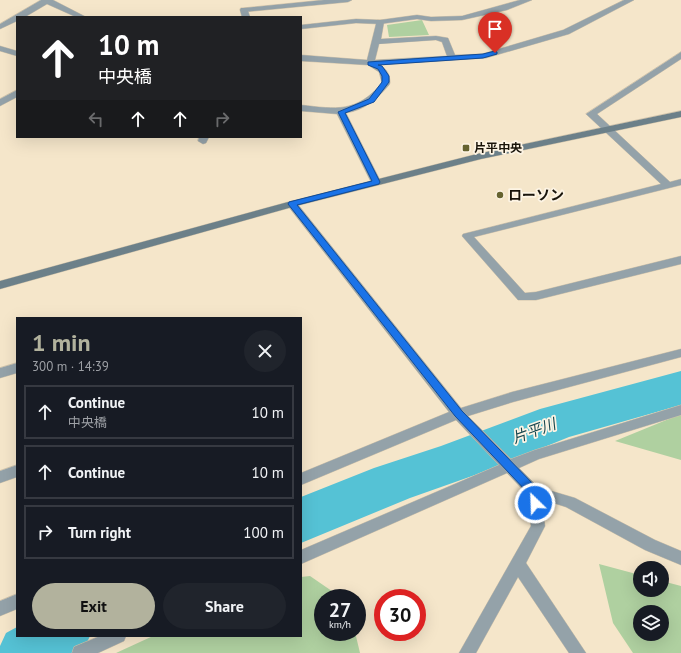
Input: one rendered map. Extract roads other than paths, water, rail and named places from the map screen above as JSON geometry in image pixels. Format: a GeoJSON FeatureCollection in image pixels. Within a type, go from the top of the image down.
{"type":"FeatureCollection","features":[{"type":"Feature","properties":{"kind":"main road"},"geometry":{"type":"LineString","coordinates":[[0,285],[376,182],[480,156],[681,114]]}},
{"type":"Feature","properties":{"kind":"street"},"geometry":{"type":"LineString","coordinates":[[20,16],[47,0],[80,16]]}},
{"type":"Feature","properties":{"kind":"street"},"geometry":{"type":"LineString","coordinates":[[245,14],[348,0]]}},
{"type":"Feature","properties":{"kind":"street"},"geometry":{"type":"LineString","coordinates":[[302,27],[356,21],[380,22],[417,17],[432,19],[462,18],[504,8],[528,0]]}},
{"type":"Feature","properties":{"kind":"street"},"geometry":{"type":"LineString","coordinates":[[302,58],[370,63],[483,56],[572,29],[630,0]]}},
{"type":"Feature","properties":{"kind":"street"},"geometry":{"type":"LineString","coordinates":[[0,27],[16,18]]}},
{"type":"Feature","properties":{"kind":"street"},"geometry":{"type":"LineString","coordinates":[[370,63],[380,22]]}},
{"type":"Feature","properties":{"kind":"street"},"geometry":{"type":"LineString","coordinates":[[376,42],[436,38],[445,40],[452,58]]}},
{"type":"Feature","properties":{"kind":"street"},"geometry":{"type":"LineString","coordinates":[[0,48],[16,54]]}},
{"type":"Feature","properties":{"kind":"street"},"geometry":{"type":"LineString","coordinates":[[668,185],[591,114],[681,56]]}},
{"type":"Feature","properties":{"kind":"street"},"geometry":{"type":"LineString","coordinates":[[302,108],[341,112],[371,100],[386,82],[386,76],[380,68],[370,63]]}},
{"type":"Feature","properties":{"kind":"street"},"geometry":{"type":"LineString","coordinates":[[0,102],[16,94]]}},
{"type":"Feature","properties":{"kind":"street"},"geometry":{"type":"LineString","coordinates":[[341,112],[376,182]]}},
{"type":"Feature","properties":{"kind":"street"},"geometry":{"type":"LineString","coordinates":[[681,182],[467,236],[522,297],[536,296],[681,260]]}},
{"type":"Feature","properties":{"kind":"street"},"geometry":{"type":"LineString","coordinates":[[292,204],[458,414],[533,491],[570,502],[650,546],[681,558]]}},
{"type":"Feature","properties":{"kind":"street"},"geometry":{"type":"LineString","coordinates":[[302,479],[458,414],[512,396],[681,352]]}},
{"type":"Feature","properties":{"kind":"street"},"geometry":{"type":"LineString","coordinates":[[0,373],[16,368]]}},
{"type":"Feature","properties":{"kind":"street"},"geometry":{"type":"LineString","coordinates":[[302,557],[505,463],[681,410]]}},
{"type":"Feature","properties":{"kind":"street"},"geometry":{"type":"LineString","coordinates":[[0,477],[16,471]]}},
{"type":"Feature","properties":{"kind":"street"},"geometry":{"type":"LineString","coordinates":[[467,653],[538,526],[533,491]]}},
{"type":"Feature","properties":{"kind":"street"},"geometry":{"type":"LineString","coordinates":[[518,564],[578,653]]}},
{"type":"Feature","properties":{"kind":"street"},"geometry":{"type":"LineString","coordinates":[[0,609],[16,602]]}},
{"type":"Feature","properties":{"kind":"street"},"geometry":{"type":"LineString","coordinates":[[80,653],[116,637]]}},
{"type":"Feature","properties":{"kind":"waterway","name":"片平川"},"geometry":{"type":"LineString","coordinates":[[302,520],[392,483],[457,461],[557,422],[681,388]]}},
{"type":"Feature","properties":{"kind":"waterway","name":"片平川"},"geometry":{"type":"LineString","coordinates":[[27,653],[58,637]]}},
{"type":"Feature","properties":{"kind":"place","name":"片平中央"},"geometry":{"type":"Point","coordinates":[466,148]}},
{"type":"Feature","properties":{"kind":"place","name":"ローソン"},"geometry":{"type":"Point","coordinates":[500,195]}}]}
